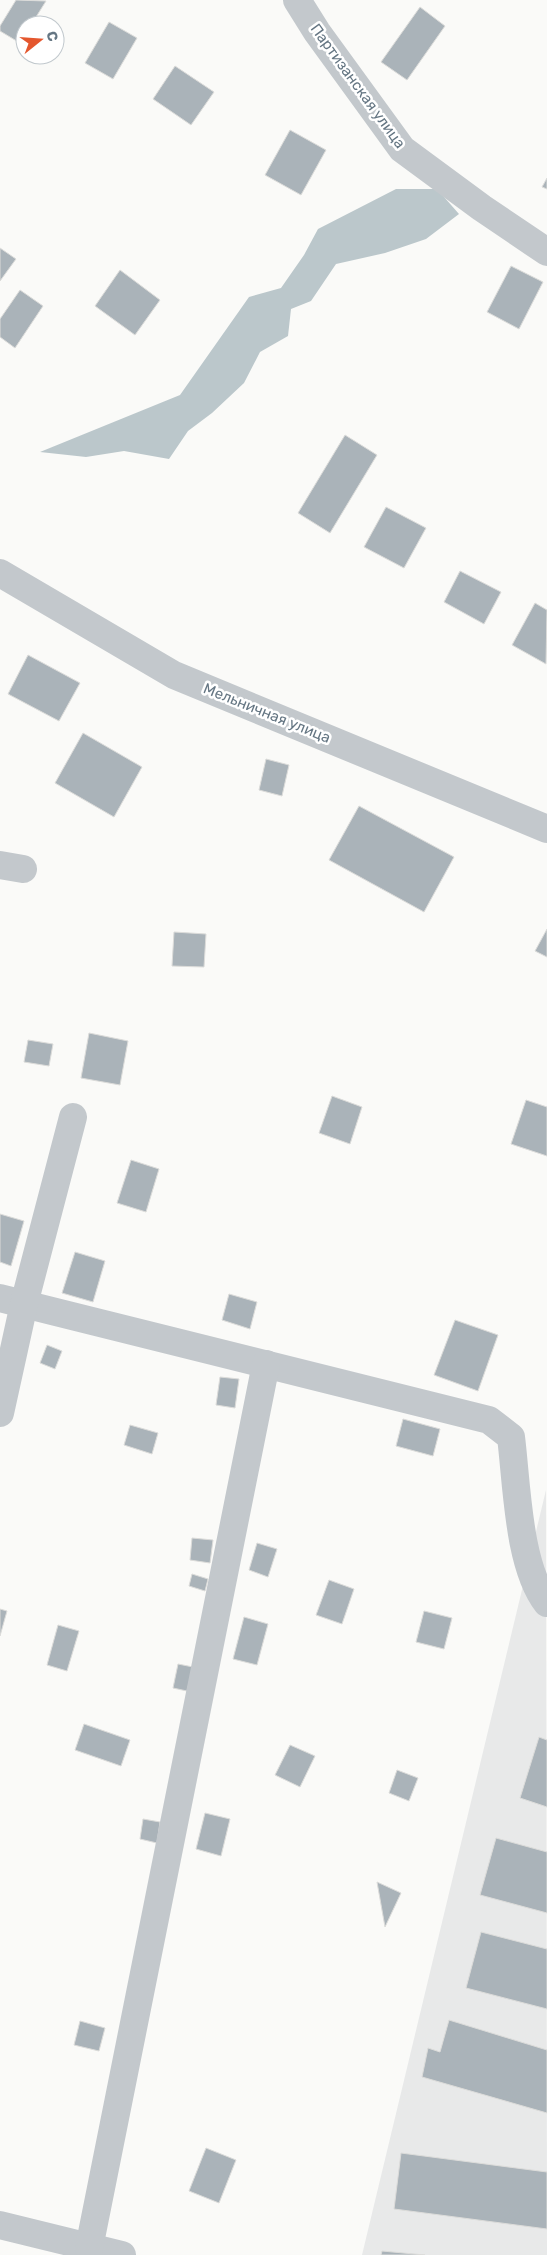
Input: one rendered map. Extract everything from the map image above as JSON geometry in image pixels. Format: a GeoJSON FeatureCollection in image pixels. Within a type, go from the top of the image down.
{"type":"FeatureCollection","features":[{"type":"Feature","properties":{"kind":"street","name":"Партизанская улица"},"geometry":{"type":"LineString","coordinates":[[297,0],[317,32],[402,149],[482,208],[547,252]]}},
{"type":"Feature","properties":{"kind":"street","name":"Мельничная улица"},"geometry":{"type":"LineString","coordinates":[[0,573],[174,675],[547,828]]}},
{"type":"Feature","properties":{"kind":"street"},"geometry":{"type":"LineString","coordinates":[[0,1413],[12,1301],[72,1117]]}},
{"type":"Feature","properties":{"kind":"street"},"geometry":{"type":"LineString","coordinates":[[12,1301],[489,1420],[511,1437],[526,1559],[540,1595],[547,1604]]}},
{"type":"Feature","properties":{"kind":"street"},"geometry":{"type":"LineString","coordinates":[[89,2248],[266,1364]]}},
{"type":"Feature","properties":{"kind":"street"},"geometry":{"type":"LineString","coordinates":[[0,2225],[122,2255]]}},
{"type":"Feature","properties":{"kind":"shaded area"},"geometry":{"type":"Polygon","coordinates":[[[396,189],[437,189],[459,214],[426,239],[385,253],[336,264],[311,301],[291,309],[288,336],[260,352],[244,383],[212,413],[188,431],[169,459],[124,451],[86,457],[40,452],[180,395],[249,297],[281,288],[304,255],[318,229],[396,189]]]}},
{"type":"Feature","properties":{"kind":"shaded area"},"geometry":{"type":"Polygon","coordinates":[[[546,1490],[547,2255],[362,2255],[546,1490]]]}},
{"type":"Feature","properties":{"kind":"building"},"geometry":{"type":"Polygon","coordinates":[[[16,0],[46,1],[37,15],[15,15],[15,40],[0,31],[0,26],[16,0]]]}},
{"type":"Feature","properties":{"kind":"building"},"geometry":{"type":"Polygon","coordinates":[[[420,7],[445,26],[407,80],[381,62],[420,7]]]}},
{"type":"Feature","properties":{"kind":"building"},"geometry":{"type":"Polygon","coordinates":[[[109,22],[137,38],[113,79],[85,63],[109,22]]]}},
{"type":"Feature","properties":{"kind":"building"},"geometry":{"type":"Polygon","coordinates":[[[175,66],[214,92],[191,125],[153,99],[175,66]]]}},
{"type":"Feature","properties":{"kind":"building"},"geometry":{"type":"Polygon","coordinates":[[[290,130],[326,150],[301,195],[265,175],[290,130]]]}},
{"type":"Feature","properties":{"kind":"building"},"geometry":{"type":"Polygon","coordinates":[[[547,178],[547,189],[542,187],[547,178]]]}},
{"type":"Feature","properties":{"kind":"building"},"geometry":{"type":"Polygon","coordinates":[[[0,248],[16,259],[0,281],[0,248]]]}},
{"type":"Feature","properties":{"kind":"building"},"geometry":{"type":"Polygon","coordinates":[[[511,266],[543,282],[519,329],[487,312],[511,266]]]}},
{"type":"Feature","properties":{"kind":"building"},"geometry":{"type":"Polygon","coordinates":[[[120,270],[160,300],[135,335],[95,306],[120,270]]]}},
{"type":"Feature","properties":{"kind":"building"},"geometry":{"type":"Polygon","coordinates":[[[20,290],[43,306],[15,348],[0,337],[0,319],[20,290]]]}},
{"type":"Feature","properties":{"kind":"building"},"geometry":{"type":"Polygon","coordinates":[[[345,435],[377,455],[330,533],[298,513],[345,435]]]}},
{"type":"Feature","properties":{"kind":"building"},"geometry":{"type":"Polygon","coordinates":[[[386,507],[426,528],[404,568],[364,547],[386,507]]]}},
{"type":"Feature","properties":{"kind":"building"},"geometry":{"type":"Polygon","coordinates":[[[460,571],[501,592],[484,624],[444,602],[460,571]]]}},
{"type":"Feature","properties":{"kind":"building"},"geometry":{"type":"Polygon","coordinates":[[[535,603],[547,610],[546,664],[512,645],[535,603]]]}},
{"type":"Feature","properties":{"kind":"building"},"geometry":{"type":"Polygon","coordinates":[[[28,655],[80,683],[59,721],[8,694],[28,655]]]}},
{"type":"Feature","properties":{"kind":"building"},"geometry":{"type":"Polygon","coordinates":[[[83,733],[142,767],[114,817],[55,783],[83,733]]]}},
{"type":"Feature","properties":{"kind":"building"},"geometry":{"type":"Polygon","coordinates":[[[266,759],[289,765],[282,796],[259,790],[266,759]]]}},
{"type":"Feature","properties":{"kind":"building"},"geometry":{"type":"Polygon","coordinates":[[[359,806],[454,857],[424,912],[329,860],[359,806]]]}},
{"type":"Feature","properties":{"kind":"building"},"geometry":{"type":"Polygon","coordinates":[[[547,929],[547,957],[535,951],[547,929]]]}},
{"type":"Feature","properties":{"kind":"building"},"geometry":{"type":"Polygon","coordinates":[[[174,932],[206,934],[204,967],[172,966],[174,932]]]}},
{"type":"Feature","properties":{"kind":"building"},"geometry":{"type":"Polygon","coordinates":[[[89,1033],[128,1041],[120,1085],[81,1078],[89,1033]]]}},
{"type":"Feature","properties":{"kind":"building"},"geometry":{"type":"Polygon","coordinates":[[[28,1040],[53,1044],[49,1066],[24,1062],[28,1040]]]}},
{"type":"Feature","properties":{"kind":"building"},"geometry":{"type":"Polygon","coordinates":[[[332,1096],[362,1107],[350,1144],[319,1133],[332,1096]]]}},
{"type":"Feature","properties":{"kind":"building"},"geometry":{"type":"Polygon","coordinates":[[[526,1100],[547,1107],[547,1156],[511,1144],[526,1100]]]}},
{"type":"Feature","properties":{"kind":"building"},"geometry":{"type":"Polygon","coordinates":[[[131,1160],[159,1169],[146,1212],[117,1203],[131,1160]]]}},
{"type":"Feature","properties":{"kind":"building"},"geometry":{"type":"Polygon","coordinates":[[[0,1214],[24,1221],[11,1266],[0,1262],[0,1214]]]}},
{"type":"Feature","properties":{"kind":"building"},"geometry":{"type":"Polygon","coordinates":[[[75,1252],[105,1261],[93,1302],[62,1293],[75,1252]]]}},
{"type":"Feature","properties":{"kind":"building"},"geometry":{"type":"Polygon","coordinates":[[[229,1294],[257,1302],[250,1329],[222,1320],[229,1294]]]}},
{"type":"Feature","properties":{"kind":"building"},"geometry":{"type":"Polygon","coordinates":[[[455,1320],[498,1335],[478,1391],[434,1375],[455,1320]]]}},
{"type":"Feature","properties":{"kind":"building"},"geometry":{"type":"Polygon","coordinates":[[[47,1345],[62,1351],[55,1369],[40,1363],[47,1345]]]}},
{"type":"Feature","properties":{"kind":"building"},"geometry":{"type":"Polygon","coordinates":[[[220,1377],[239,1379],[235,1408],[216,1405],[220,1377]]]}},
{"type":"Feature","properties":{"kind":"building"},"geometry":{"type":"Polygon","coordinates":[[[403,1419],[440,1429],[433,1456],[396,1446],[403,1419]]]}},
{"type":"Feature","properties":{"kind":"building"},"geometry":{"type":"Polygon","coordinates":[[[130,1425],[158,1433],[152,1454],[124,1445],[130,1425]]]}},
{"type":"Feature","properties":{"kind":"building"},"geometry":{"type":"Polygon","coordinates":[[[192,1538],[213,1540],[210,1563],[190,1560],[192,1538]]]}},
{"type":"Feature","properties":{"kind":"building"},"geometry":{"type":"Polygon","coordinates":[[[257,1543],[277,1549],[268,1577],[249,1570],[257,1543]]]}},
{"type":"Feature","properties":{"kind":"building"},"geometry":{"type":"Polygon","coordinates":[[[192,1574],[208,1579],[205,1591],[189,1586],[192,1574]]]}},
{"type":"Feature","properties":{"kind":"building"},"geometry":{"type":"Polygon","coordinates":[[[329,1580],[354,1589],[342,1624],[316,1615],[329,1580]]]}},
{"type":"Feature","properties":{"kind":"building"},"geometry":{"type":"Polygon","coordinates":[[[0,1609],[7,1611],[0,1636],[0,1609]]]}},
{"type":"Feature","properties":{"kind":"building"},"geometry":{"type":"Polygon","coordinates":[[[424,1611],[452,1618],[444,1649],[416,1642],[424,1611]]]}},
{"type":"Feature","properties":{"kind":"building"},"geometry":{"type":"Polygon","coordinates":[[[244,1617],[268,1624],[257,1665],[233,1659],[244,1617]]]}},
{"type":"Feature","properties":{"kind":"building"},"geometry":{"type":"Polygon","coordinates":[[[58,1625],[79,1631],[67,1671],[47,1665],[58,1625]]]}},
{"type":"Feature","properties":{"kind":"building"},"geometry":{"type":"Polygon","coordinates":[[[178,1664],[193,1667],[187,1691],[173,1688],[178,1664]]]}},
{"type":"Feature","properties":{"kind":"building"},"geometry":{"type":"Polygon","coordinates":[[[84,1724],[130,1740],[121,1766],[75,1750],[84,1724]]]}},
{"type":"Feature","properties":{"kind":"building"},"geometry":{"type":"Polygon","coordinates":[[[539,1737],[547,1740],[547,1807],[520,1798],[539,1737]]]}},
{"type":"Feature","properties":{"kind":"building"},"geometry":{"type":"Polygon","coordinates":[[[290,1745],[315,1756],[300,1787],[275,1775],[290,1745]]]}},
{"type":"Feature","properties":{"kind":"building"},"geometry":{"type":"Polygon","coordinates":[[[397,1770],[418,1778],[409,1801],[389,1793],[397,1770]]]}},
{"type":"Feature","properties":{"kind":"building"},"geometry":{"type":"Polygon","coordinates":[[[205,1813],[230,1819],[221,1856],[196,1849],[205,1813]]]}},
{"type":"Feature","properties":{"kind":"building"},"geometry":{"type":"Polygon","coordinates":[[[143,1819],[160,1822],[157,1843],[140,1839],[143,1819]]]}},
{"type":"Feature","properties":{"kind":"building"},"geometry":{"type":"Polygon","coordinates":[[[496,1838],[547,1852],[547,1913],[480,1895],[496,1838]]]}},
{"type":"Feature","properties":{"kind":"building"},"geometry":{"type":"Polygon","coordinates":[[[377,1882],[401,1893],[385,1927],[377,1882]]]}},
{"type":"Feature","properties":{"kind":"building"},"geometry":{"type":"Polygon","coordinates":[[[481,1932],[547,1949],[547,2009],[466,1988],[481,1932]]]}},
{"type":"Feature","properties":{"kind":"building"},"geometry":{"type":"Polygon","coordinates":[[[449,2020],[547,2050],[547,2113],[422,2077],[428,2048],[440,2052],[449,2020]]]}},
{"type":"Feature","properties":{"kind":"building"},"geometry":{"type":"Polygon","coordinates":[[[80,2021],[105,2028],[99,2051],[74,2045],[80,2021]]]}},
{"type":"Feature","properties":{"kind":"building"},"geometry":{"type":"Polygon","coordinates":[[[206,2148],[236,2160],[219,2203],[189,2191],[206,2148]]]}},
{"type":"Feature","properties":{"kind":"building"},"geometry":{"type":"Polygon","coordinates":[[[401,2153],[547,2172],[547,2229],[394,2209],[401,2153]]]}},
{"type":"Feature","properties":{"kind":"building"},"geometry":{"type":"Polygon","coordinates":[[[382,2251],[425,2255],[381,2255],[382,2251]]]}}]}
